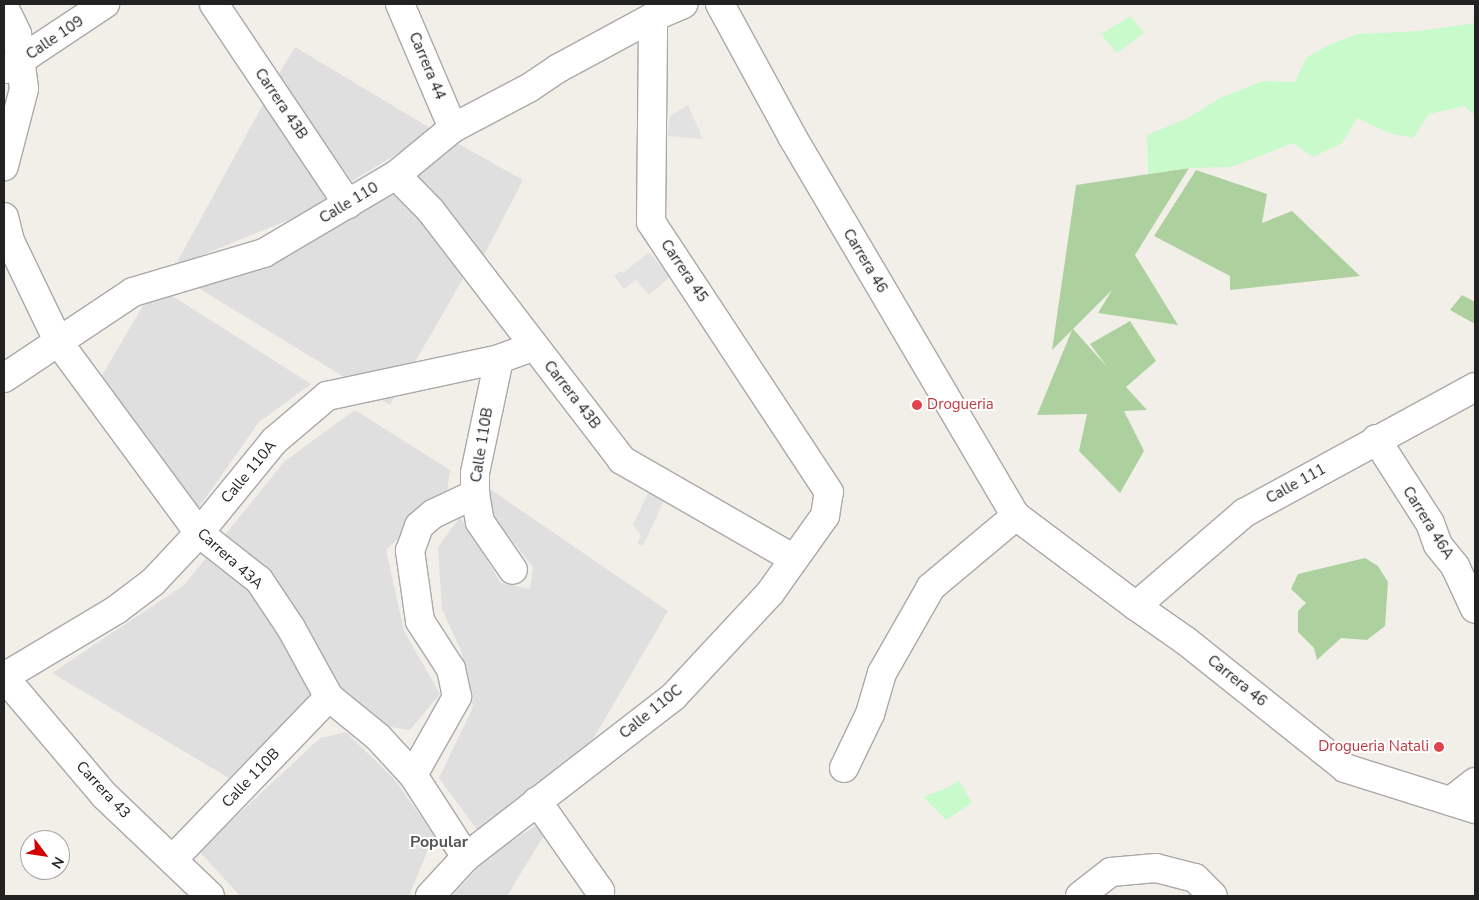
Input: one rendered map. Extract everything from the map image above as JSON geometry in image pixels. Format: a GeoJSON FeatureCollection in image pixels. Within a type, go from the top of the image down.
{"type":"FeatureCollection","features":[{"type":"Feature","properties":{"kind":"street","name":"Calle 109"},"geometry":{"type":"LineString","coordinates":[[12,66],[105,4]]}},
{"type":"Feature","properties":{"kind":"street","name":"Carrera 43B"},"geometry":{"type":"LineString","coordinates":[[214,4],[348,204]]}},
{"type":"Feature","properties":{"kind":"street","name":"Carrera 44"},"geometry":{"type":"LineString","coordinates":[[400,4],[453,128]]}},
{"type":"Feature","properties":{"kind":"street","name":"Calle 110"},"geometry":{"type":"LineString","coordinates":[[4,378],[133,292],[264,253],[396,175],[453,128],[529,88],[557,69],[653,17],[683,4]]}},
{"type":"Feature","properties":{"kind":"street","name":"Carrera 46"},"geometry":{"type":"LineString","coordinates":[[720,4],[793,138],[1016,516],[1186,641],[1345,768],[1464,805]]}},
{"type":"Feature","properties":{"kind":"street"},"geometry":{"type":"LineString","coordinates":[[4,7],[17,34],[12,66],[24,89],[4,166]]}},
{"type":"Feature","properties":{"kind":"street","name":"Carrera 45"},"geometry":{"type":"LineString","coordinates":[[653,17],[651,222],[830,492]]}},
{"type":"Feature","properties":{"kind":"street","name":"Carrera 43B"},"geometry":{"type":"LineString","coordinates":[[396,175],[431,211],[622,460],[794,560]]}},
{"type":"Feature","properties":{"kind":"street","name":"Carrera 43A"},"geometry":{"type":"LineString","coordinates":[[4,217],[10,241],[59,343],[199,533],[259,580],[291,628],[329,697],[378,737],[413,775],[466,857]]}},
{"type":"Feature","properties":{"kind":"street","name":"Calle 110A"},"geometry":{"type":"LineString","coordinates":[[4,677],[116,610],[153,582],[199,533],[274,441],[327,396],[499,358],[534,346]]}},
{"type":"Feature","properties":{"kind":"street","name":"Calle 110B"},"geometry":{"type":"LineString","coordinates":[[413,775],[457,697],[451,669],[420,620],[410,551],[419,526],[433,514],[475,494],[475,472],[499,358]]}},
{"type":"Feature","properties":{"kind":"street","name":"Calle 111"},"geometry":{"type":"LineString","coordinates":[[1136,606],[1244,513],[1376,439],[1475,387]]}},
{"type":"Feature","properties":{"kind":"street","name":"Carrera 46A"},"geometry":{"type":"LineString","coordinates":[[1376,439],[1430,523],[1438,545],[1455,566],[1475,609]]}},
{"type":"Feature","properties":{"kind":"street","name":"Calle 110C"},"geometry":{"type":"LineString","coordinates":[[430,896],[466,857],[674,696],[770,593],[825,516],[830,492]]}},
{"type":"Feature","properties":{"kind":"street"},"geometry":{"type":"LineString","coordinates":[[475,494],[480,522],[513,570]]}},
{"type":"Feature","properties":{"kind":"street"},"geometry":{"type":"LineString","coordinates":[[844,768],[870,714],[882,673],[931,587],[1016,516]]}},
{"type":"Feature","properties":{"kind":"street","name":"Carrera 43"},"geometry":{"type":"LineString","coordinates":[[4,677],[104,795],[210,896]]}},
{"type":"Feature","properties":{"kind":"street","name":"Calle 110B"},"geometry":{"type":"LineString","coordinates":[[173,859],[329,697]]}},
{"type":"Feature","properties":{"kind":"street"},"geometry":{"type":"LineString","coordinates":[[1464,805],[1475,782]]}},
{"type":"Feature","properties":{"kind":"street"},"geometry":{"type":"LineString","coordinates":[[537,801],[600,892],[600,896]]}},
{"type":"Feature","properties":{"kind":"street"},"geometry":{"type":"LineString","coordinates":[[1080,896],[1111,872],[1156,868],[1195,878],[1213,896]]}},
{"type":"Feature","properties":{"kind":"shaded area"},"geometry":{"type":"Polygon","coordinates":[[[295,47],[435,131],[352,181],[277,77],[295,47]]]}},
{"type":"Feature","properties":{"kind":"shaded area"},"geometry":{"type":"Polygon","coordinates":[[[267,97],[340,199],[175,266],[267,97]]]}},
{"type":"Feature","properties":{"kind":"shaded area"},"geometry":{"type":"Polygon","coordinates":[[[688,105],[703,139],[667,136],[670,116],[688,105]]]}},
{"type":"Feature","properties":{"kind":"shaded area"},"geometry":{"type":"Polygon","coordinates":[[[457,143],[523,180],[481,261],[416,176],[457,143]]]}},
{"type":"Feature","properties":{"kind":"shaded area"},"geometry":{"type":"Polygon","coordinates":[[[397,190],[464,277],[390,405],[195,286],[397,190]]]}},
{"type":"Feature","properties":{"kind":"shaded area"},"geometry":{"type":"Polygon","coordinates":[[[649,252],[670,277],[649,295],[636,280],[624,289],[614,276],[621,271],[623,273],[649,252]]]}},
{"type":"Feature","properties":{"kind":"shaded area"},"geometry":{"type":"Polygon","coordinates":[[[155,285],[311,384],[259,422],[197,510],[100,379],[155,285]]]}},
{"type":"Feature","properties":{"kind":"shaded area"},"geometry":{"type":"Polygon","coordinates":[[[355,410],[450,470],[447,491],[386,550],[404,631],[440,694],[410,730],[364,723],[303,704],[229,778],[52,673],[184,585],[285,461],[355,410]]]}},
{"type":"Feature","properties":{"kind":"shaded area"},"geometry":{"type":"Polygon","coordinates":[[[487,487],[668,611],[592,741],[478,831],[439,778],[473,707],[461,651],[442,609],[438,547],[460,517],[501,583],[530,589],[533,567],[492,515],[487,487]]]}},
{"type":"Feature","properties":{"kind":"shaded area"},"geometry":{"type":"Polygon","coordinates":[[[648,493],[664,500],[643,546],[637,543],[641,536],[633,525],[648,493]]]}},
{"type":"Feature","properties":{"kind":"shaded area"},"geometry":{"type":"Polygon","coordinates":[[[346,732],[394,779],[434,835],[409,896],[240,896],[199,851],[320,738],[346,732]]]}},
{"type":"Feature","properties":{"kind":"shaded area"},"geometry":{"type":"Polygon","coordinates":[[[559,811],[507,896],[452,896],[490,855],[559,811]]]}},
{"type":"Feature","properties":{"kind":"green space"},"geometry":{"type":"Polygon","coordinates":[[[1131,16],[1144,33],[1117,53],[1101,34],[1131,16]]]}},
{"type":"Feature","properties":{"kind":"green space"},"geometry":{"type":"Polygon","coordinates":[[[1475,23],[1475,115],[1464,106],[1429,114],[1413,138],[1389,133],[1357,118],[1342,143],[1313,157],[1293,143],[1231,167],[1189,168],[1148,174],[1147,135],[1188,118],[1220,98],[1263,81],[1295,82],[1307,57],[1331,44],[1358,34],[1419,31],[1475,23]]]}},
{"type":"Feature","properties":{"kind":"green space"},"geometry":{"type":"Polygon","coordinates":[[[1189,168],[1135,255],[1178,325],[1098,313],[1112,290],[1073,329],[1108,368],[1090,344],[1130,321],[1156,361],[1126,387],[1147,410],[1124,411],[1144,451],[1120,493],[1079,451],[1087,414],[1037,415],[1072,330],[1052,350],[1076,185],[1189,168]]]}},
{"type":"Feature","properties":{"kind":"green space"},"geometry":{"type":"Polygon","coordinates":[[[1196,170],[1267,194],[1262,223],[1292,211],[1360,276],[1230,290],[1230,276],[1154,236],[1196,170]]]}},
{"type":"Feature","properties":{"kind":"green space"},"geometry":{"type":"Polygon","coordinates":[[[1462,295],[1475,302],[1475,324],[1450,310],[1462,295]]]}},
{"type":"Feature","properties":{"kind":"green space"},"geometry":{"type":"Polygon","coordinates":[[[1365,558],[1378,566],[1388,582],[1385,626],[1367,640],[1341,638],[1317,660],[1314,648],[1298,632],[1298,611],[1306,603],[1291,589],[1298,574],[1365,558]]]}},
{"type":"Feature","properties":{"kind":"green space"},"geometry":{"type":"Polygon","coordinates":[[[959,780],[972,803],[946,820],[923,797],[949,787],[959,780]]]}},
{"type":"Feature","properties":{"kind":"place","name":"Drogueria"},"geometry":{"type":"Point","coordinates":[917,405]}},
{"type":"Feature","properties":{"kind":"place","name":"Drogueria Natali"},"geometry":{"type":"Point","coordinates":[1439,747]}},
{"type":"Feature","properties":{"kind":"district","name":"Popular"},"geometry":{"type":"Point","coordinates":[439,842]}}]}
